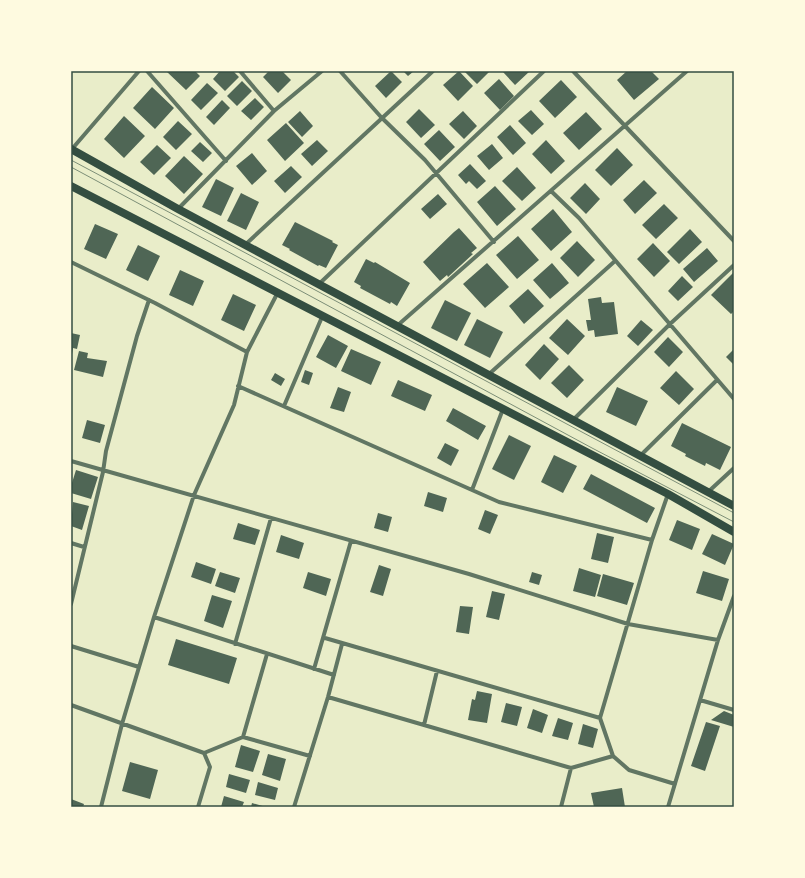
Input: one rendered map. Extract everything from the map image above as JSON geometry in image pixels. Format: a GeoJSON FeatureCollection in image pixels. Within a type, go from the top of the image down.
{"type":"FeatureCollection","features":[{"type":"Feature","properties":{"kind":"main road"},"geometry":{"type":"LineString","coordinates":[[71,149],[178,209],[398,325],[488,375],[734,506]]}},
{"type":"Feature","properties":{"kind":"main road"},"geometry":{"type":"LineString","coordinates":[[71,186],[277,294],[668,494],[734,532]]}},
{"type":"Feature","properties":{"kind":"street"},"geometry":{"type":"LineString","coordinates":[[71,149],[139,71]]}},
{"type":"Feature","properties":{"kind":"street"},"geometry":{"type":"LineString","coordinates":[[147,71],[226,161]]}},
{"type":"Feature","properties":{"kind":"street"},"geometry":{"type":"LineString","coordinates":[[240,71],[274,111]]}},
{"type":"Feature","properties":{"kind":"street"},"geometry":{"type":"LineString","coordinates":[[178,209],[274,111],[322,71]]}},
{"type":"Feature","properties":{"kind":"street"},"geometry":{"type":"LineString","coordinates":[[340,71],[381,117],[410,144],[494,242]]}},
{"type":"Feature","properties":{"kind":"street"},"geometry":{"type":"LineString","coordinates":[[246,244],[381,117],[433,71]]}},
{"type":"Feature","properties":{"kind":"street"},"geometry":{"type":"LineString","coordinates":[[319,284],[436,175],[544,71]]}},
{"type":"Feature","properties":{"kind":"street"},"geometry":{"type":"LineString","coordinates":[[573,71],[625,124],[734,241]]}},
{"type":"Feature","properties":{"kind":"street"},"geometry":{"type":"LineString","coordinates":[[398,325],[494,242],[686,71]]}},
{"type":"Feature","properties":{"kind":"street"},"geometry":{"type":"LineString","coordinates":[[551,191],[579,218],[734,399]]}},
{"type":"Feature","properties":{"kind":"street"},"geometry":{"type":"LineString","coordinates":[[488,375],[615,261]]}},
{"type":"Feature","properties":{"kind":"street"},"geometry":{"type":"LineString","coordinates":[[71,262],[148,300],[247,352]]}},
{"type":"Feature","properties":{"kind":"street"},"geometry":{"type":"LineString","coordinates":[[573,420],[670,324],[734,265]]}},
{"type":"Feature","properties":{"kind":"street"},"geometry":{"type":"LineString","coordinates":[[101,807],[122,724],[154,617],[194,495],[234,405],[247,352],[277,294]]}},
{"type":"Feature","properties":{"kind":"street"},"geometry":{"type":"LineString","coordinates":[[71,604],[103,472],[106,452],[148,300]]}},
{"type":"Feature","properties":{"kind":"street"},"geometry":{"type":"LineString","coordinates":[[284,406],[322,317]]}},
{"type":"Feature","properties":{"kind":"street"},"geometry":{"type":"LineString","coordinates":[[640,456],[717,380]]}},
{"type":"Feature","properties":{"kind":"street"},"geometry":{"type":"LineString","coordinates":[[238,386],[499,502],[652,540]]}},
{"type":"Feature","properties":{"kind":"street"},"geometry":{"type":"LineString","coordinates":[[472,490],[503,409]]}},
{"type":"Feature","properties":{"kind":"street"},"geometry":{"type":"LineString","coordinates":[[71,461],[103,472],[194,495],[469,574],[628,624],[718,640]]}},
{"type":"Feature","properties":{"kind":"street"},"geometry":{"type":"LineString","coordinates":[[708,492],[734,468]]}},
{"type":"Feature","properties":{"kind":"street"},"geometry":{"type":"LineString","coordinates":[[668,494],[652,540],[600,718],[613,756],[629,770],[675,784]]}},
{"type":"Feature","properties":{"kind":"street"},"geometry":{"type":"LineString","coordinates":[[235,644],[271,518]]}},
{"type":"Feature","properties":{"kind":"street"},"geometry":{"type":"LineString","coordinates":[[314,669],[325,638],[351,541]]}},
{"type":"Feature","properties":{"kind":"street"},"geometry":{"type":"LineString","coordinates":[[71,543],[84,547]]}},
{"type":"Feature","properties":{"kind":"street"},"geometry":{"type":"LineString","coordinates":[[668,807],[718,640],[732,610],[734,596]]}},
{"type":"Feature","properties":{"kind":"street"},"geometry":{"type":"LineString","coordinates":[[154,617],[334,675]]}},
{"type":"Feature","properties":{"kind":"street"},"geometry":{"type":"LineString","coordinates":[[325,638],[600,718]]}},
{"type":"Feature","properties":{"kind":"street"},"geometry":{"type":"LineString","coordinates":[[294,807],[328,697],[342,644]]}},
{"type":"Feature","properties":{"kind":"street"},"geometry":{"type":"LineString","coordinates":[[71,646],[139,667]]}},
{"type":"Feature","properties":{"kind":"street"},"geometry":{"type":"LineString","coordinates":[[244,737],[267,654]]}},
{"type":"Feature","properties":{"kind":"street"},"geometry":{"type":"LineString","coordinates":[[424,725],[437,671]]}},
{"type":"Feature","properties":{"kind":"street"},"geometry":{"type":"LineString","coordinates":[[328,697],[571,768],[613,756]]}},
{"type":"Feature","properties":{"kind":"street"},"geometry":{"type":"LineString","coordinates":[[700,700],[734,710]]}},
{"type":"Feature","properties":{"kind":"street"},"geometry":{"type":"LineString","coordinates":[[71,705],[204,753],[244,737],[310,756]]}},
{"type":"Feature","properties":{"kind":"street"},"geometry":{"type":"LineString","coordinates":[[198,807],[210,767],[204,753]]}},
{"type":"Feature","properties":{"kind":"street"},"geometry":{"type":"LineString","coordinates":[[561,807],[571,768]]}},
{"type":"Feature","properties":{"kind":"building"},"geometry":{"type":"Polygon","coordinates":[[[166,71],[195,71],[200,76],[186,90],[166,71]]]}},
{"type":"Feature","properties":{"kind":"building"},"geometry":{"type":"Polygon","coordinates":[[[220,71],[233,71],[239,77],[225,91],[213,79],[220,71]]]}},
{"type":"Feature","properties":{"kind":"building"},"geometry":{"type":"Polygon","coordinates":[[[269,71],[282,71],[291,80],[278,93],[263,77],[269,71]]]}},
{"type":"Feature","properties":{"kind":"building"},"geometry":{"type":"Polygon","coordinates":[[[391,71],[402,82],[386,98],[375,86],[391,71]]]}},
{"type":"Feature","properties":{"kind":"building"},"geometry":{"type":"Polygon","coordinates":[[[403,71],[414,71],[408,76],[403,71]]]}},
{"type":"Feature","properties":{"kind":"building"},"geometry":{"type":"Polygon","coordinates":[[[459,71],[473,86],[458,101],[443,85],[459,71]]]}},
{"type":"Feature","properties":{"kind":"building"},"geometry":{"type":"Polygon","coordinates":[[[464,71],[490,71],[477,84],[464,71]]]}},
{"type":"Feature","properties":{"kind":"building"},"geometry":{"type":"Polygon","coordinates":[[[530,71],[515,85],[503,72],[530,71]]]}},
{"type":"Feature","properties":{"kind":"building"},"geometry":{"type":"Polygon","coordinates":[[[627,71],[651,71],[659,79],[634,100],[617,80],[627,71]]]}},
{"type":"Feature","properties":{"kind":"building"},"geometry":{"type":"Polygon","coordinates":[[[499,79],[514,96],[500,110],[484,93],[499,79]]]}},
{"type":"Feature","properties":{"kind":"building"},"geometry":{"type":"Polygon","coordinates":[[[561,80],[577,97],[555,118],[539,101],[561,80]]]}},
{"type":"Feature","properties":{"kind":"building"},"geometry":{"type":"Polygon","coordinates":[[[242,81],[252,91],[237,106],[227,96],[242,81]]]}},
{"type":"Feature","properties":{"kind":"building"},"geometry":{"type":"Polygon","coordinates":[[[207,83],[218,93],[201,110],[191,100],[207,83]]]}},
{"type":"Feature","properties":{"kind":"building"},"geometry":{"type":"Polygon","coordinates":[[[152,87],[174,108],[155,129],[133,108],[152,87]]]}},
{"type":"Feature","properties":{"kind":"building"},"geometry":{"type":"Polygon","coordinates":[[[255,98],[264,107],[251,120],[241,111],[255,98]]]}},
{"type":"Feature","properties":{"kind":"building"},"geometry":{"type":"Polygon","coordinates":[[[222,100],[230,108],[214,125],[206,117],[222,100]]]}},
{"type":"Feature","properties":{"kind":"building"},"geometry":{"type":"Polygon","coordinates":[[[419,109],[435,125],[421,138],[406,122],[419,109]]]}},
{"type":"Feature","properties":{"kind":"building"},"geometry":{"type":"Polygon","coordinates":[[[531,110],[544,124],[532,135],[518,121],[531,110]]]}},
{"type":"Feature","properties":{"kind":"building"},"geometry":{"type":"Polygon","coordinates":[[[300,111],[313,126],[302,137],[288,122],[300,111]]]}},
{"type":"Feature","properties":{"kind":"building"},"geometry":{"type":"Polygon","coordinates":[[[463,111],[477,126],[464,139],[449,124],[463,111]]]}},
{"type":"Feature","properties":{"kind":"building"},"geometry":{"type":"Polygon","coordinates":[[[586,112],[602,129],[579,150],[563,133],[586,112]]]}},
{"type":"Feature","properties":{"kind":"building"},"geometry":{"type":"Polygon","coordinates":[[[124,116],[145,136],[124,158],[104,139],[124,116]]]}},
{"type":"Feature","properties":{"kind":"building"},"geometry":{"type":"Polygon","coordinates":[[[178,121],[192,134],[176,150],[163,137],[178,121]]]}},
{"type":"Feature","properties":{"kind":"building"},"geometry":{"type":"Polygon","coordinates":[[[286,123],[304,143],[285,161],[267,140],[286,123]]]}},
{"type":"Feature","properties":{"kind":"building"},"geometry":{"type":"Polygon","coordinates":[[[510,125],[526,143],[513,155],[497,137],[510,125]]]}},
{"type":"Feature","properties":{"kind":"building"},"geometry":{"type":"Polygon","coordinates":[[[439,130],[455,147],[440,161],[424,144],[439,130]]]}},
{"type":"Feature","properties":{"kind":"building"},"geometry":{"type":"Polygon","coordinates":[[[317,140],[328,151],[312,166],[301,154],[317,140]]]}},
{"type":"Feature","properties":{"kind":"building"},"geometry":{"type":"Polygon","coordinates":[[[546,140],[565,161],[551,174],[532,154],[546,140]]]}},
{"type":"Feature","properties":{"kind":"building"},"geometry":{"type":"Polygon","coordinates":[[[200,142],[212,153],[203,162],[191,151],[200,142]]]}},
{"type":"Feature","properties":{"kind":"building"},"geometry":{"type":"Polygon","coordinates":[[[492,144],[503,158],[489,170],[477,156],[492,144]]]}},
{"type":"Feature","properties":{"kind":"building"},"geometry":{"type":"Polygon","coordinates":[[[157,145],[171,158],[154,175],[140,162],[157,145]]]}},
{"type":"Feature","properties":{"kind":"building"},"geometry":{"type":"Polygon","coordinates":[[[617,148],[633,165],[611,186],[595,170],[617,148]]]}},
{"type":"Feature","properties":{"kind":"building"},"geometry":{"type":"Polygon","coordinates":[[[252,153],[267,171],[252,185],[236,166],[252,153]]]}},
{"type":"Feature","properties":{"kind":"building"},"geometry":{"type":"Polygon","coordinates":[[[184,156],[203,174],[184,194],[165,176],[184,156]]]}},
{"type":"Feature","properties":{"kind":"building"},"geometry":{"type":"Polygon","coordinates":[[[470,164],[486,181],[477,189],[469,181],[466,184],[458,175],[470,164]]]}},
{"type":"Feature","properties":{"kind":"building"},"geometry":{"type":"Polygon","coordinates":[[[291,166],[302,177],[285,193],[274,181],[291,166]]]}},
{"type":"Feature","properties":{"kind":"building"},"geometry":{"type":"Polygon","coordinates":[[[517,167],[536,188],[522,201],[502,181],[517,167]]]}},
{"type":"Feature","properties":{"kind":"building"},"geometry":{"type":"Polygon","coordinates":[[[216,179],[234,188],[221,216],[202,207],[216,179]]]}},
{"type":"Feature","properties":{"kind":"building"},"geometry":{"type":"Polygon","coordinates":[[[644,180],[657,193],[635,214],[623,200],[644,180]]]}},
{"type":"Feature","properties":{"kind":"building"},"geometry":{"type":"Polygon","coordinates":[[[585,183],[600,199],[586,214],[570,198],[585,183]]]}},
{"type":"Feature","properties":{"kind":"building"},"geometry":{"type":"Polygon","coordinates":[[[495,186],[516,209],[497,226],[477,202],[495,186]]]}},
{"type":"Feature","properties":{"kind":"building"},"geometry":{"type":"Polygon","coordinates":[[[241,193],[259,202],[246,230],[227,221],[241,193]]]}},
{"type":"Feature","properties":{"kind":"building"},"geometry":{"type":"Polygon","coordinates":[[[438,194],[447,204],[430,219],[421,209],[438,194]]]}},
{"type":"Feature","properties":{"kind":"building"},"geometry":{"type":"Polygon","coordinates":[[[664,204],[678,218],[656,239],[642,225],[664,204]]]}},
{"type":"Feature","properties":{"kind":"building"},"geometry":{"type":"Polygon","coordinates":[[[553,209],[572,232],[551,251],[531,229],[553,209]]]}},
{"type":"Feature","properties":{"kind":"building"},"geometry":{"type":"Polygon","coordinates":[[[295,222],[338,245],[326,268],[319,265],[318,266],[282,245],[295,222]]]}},
{"type":"Feature","properties":{"kind":"building"},"geometry":{"type":"Polygon","coordinates":[[[95,224],[118,234],[106,259],[84,249],[95,224]]]}},
{"type":"Feature","properties":{"kind":"building"},"geometry":{"type":"Polygon","coordinates":[[[459,228],[477,248],[471,253],[473,254],[448,277],[447,275],[440,281],[423,262],[459,228]]]}},
{"type":"Feature","properties":{"kind":"building"},"geometry":{"type":"Polygon","coordinates":[[[690,229],[702,242],[679,264],[667,252],[690,229]]]}},
{"type":"Feature","properties":{"kind":"building"},"geometry":{"type":"Polygon","coordinates":[[[518,236],[539,260],[517,279],[496,255],[518,236]]]}},
{"type":"Feature","properties":{"kind":"building"},"geometry":{"type":"Polygon","coordinates":[[[577,241],[595,260],[578,277],[560,258],[577,241]]]}},
{"type":"Feature","properties":{"kind":"building"},"geometry":{"type":"Polygon","coordinates":[[[653,243],[670,261],[654,277],[637,259],[653,243]]]}},
{"type":"Feature","properties":{"kind":"building"},"geometry":{"type":"Polygon","coordinates":[[[138,245],[160,256],[148,281],[126,270],[138,245]]]}},
{"type":"Feature","properties":{"kind":"building"},"geometry":{"type":"Polygon","coordinates":[[[707,248],[718,261],[694,282],[683,269],[707,248]]]}},
{"type":"Feature","properties":{"kind":"building"},"geometry":{"type":"Polygon","coordinates":[[[366,259],[374,263],[375,262],[410,283],[397,306],[391,302],[390,304],[360,288],[361,286],[354,282],[366,259]]]}},
{"type":"Feature","properties":{"kind":"building"},"geometry":{"type":"Polygon","coordinates":[[[487,263],[509,287],[485,308],[463,284],[487,263]]]}},
{"type":"Feature","properties":{"kind":"building"},"geometry":{"type":"Polygon","coordinates":[[[552,263],[569,283],[550,299],[533,280],[552,263]]]}},
{"type":"Feature","properties":{"kind":"building"},"geometry":{"type":"Polygon","coordinates":[[[180,270],[204,281],[193,306],[169,295],[180,270]]]}},
{"type":"Feature","properties":{"kind":"building"},"geometry":{"type":"Polygon","coordinates":[[[734,272],[734,311],[731,314],[711,295],[734,272]]]}},
{"type":"Feature","properties":{"kind":"building"},"geometry":{"type":"Polygon","coordinates":[[[682,276],[693,287],[678,301],[668,291],[682,276]]]}},
{"type":"Feature","properties":{"kind":"building"},"geometry":{"type":"Polygon","coordinates":[[[528,289],[544,306],[524,324],[509,306],[528,289]]]}},
{"type":"Feature","properties":{"kind":"building"},"geometry":{"type":"Polygon","coordinates":[[[233,294],[256,305],[244,331],[221,320],[233,294]]]}},
{"type":"Feature","properties":{"kind":"building"},"geometry":{"type":"Polygon","coordinates":[[[601,297],[602,303],[614,302],[618,334],[595,337],[594,330],[588,331],[586,320],[591,320],[588,299],[601,297]]]}},
{"type":"Feature","properties":{"kind":"building"},"geometry":{"type":"Polygon","coordinates":[[[445,300],[471,313],[457,341],[431,328],[445,300]]]}},
{"type":"Feature","properties":{"kind":"building"},"geometry":{"type":"Polygon","coordinates":[[[477,319],[503,332],[490,358],[464,345],[477,319]]]}},
{"type":"Feature","properties":{"kind":"building"},"geometry":{"type":"Polygon","coordinates":[[[567,319],[585,336],[568,355],[549,338],[567,319]]]}},
{"type":"Feature","properties":{"kind":"building"},"geometry":{"type":"Polygon","coordinates":[[[641,320],[653,330],[638,346],[627,336],[641,320]]]}},
{"type":"Feature","properties":{"kind":"building"},"geometry":{"type":"Polygon","coordinates":[[[71,333],[80,335],[77,349],[73,348],[72,354],[71,333]]]}},
{"type":"Feature","properties":{"kind":"building"},"geometry":{"type":"Polygon","coordinates":[[[328,335],[348,346],[336,368],[316,357],[328,335]]]}},
{"type":"Feature","properties":{"kind":"building"},"geometry":{"type":"Polygon","coordinates":[[[668,337],[683,352],[669,367],[654,352],[668,337]]]}},
{"type":"Feature","properties":{"kind":"building"},"geometry":{"type":"Polygon","coordinates":[[[544,344],[559,359],[540,380],[525,365],[544,344]]]}},
{"type":"Feature","properties":{"kind":"building"},"geometry":{"type":"Polygon","coordinates":[[[351,349],[381,362],[371,385],[341,371],[351,349]]]}},
{"type":"Feature","properties":{"kind":"building"},"geometry":{"type":"Polygon","coordinates":[[[734,349],[734,365],[726,357],[734,349]]]}},
{"type":"Feature","properties":{"kind":"building"},"geometry":{"type":"Polygon","coordinates":[[[79,351],[88,353],[87,358],[107,361],[103,377],[74,370],[79,351]]]}},
{"type":"Feature","properties":{"kind":"building"},"geometry":{"type":"Polygon","coordinates":[[[569,365],[584,380],[567,398],[551,383],[569,365]]]}},
{"type":"Feature","properties":{"kind":"building"},"geometry":{"type":"Polygon","coordinates":[[[305,370],[313,373],[309,385],[301,382],[305,370]]]}},
{"type":"Feature","properties":{"kind":"building"},"geometry":{"type":"Polygon","coordinates":[[[676,371],[694,389],[679,405],[660,388],[676,371]]]}},
{"type":"Feature","properties":{"kind":"building"},"geometry":{"type":"Polygon","coordinates":[[[275,373],[285,379],[281,386],[271,380],[275,373]]]}},
{"type":"Feature","properties":{"kind":"building"},"geometry":{"type":"Polygon","coordinates":[[[398,380],[432,395],[425,411],[391,396],[398,380]]]}},
{"type":"Feature","properties":{"kind":"building"},"geometry":{"type":"Polygon","coordinates":[[[338,387],[351,392],[344,412],[330,408],[338,387]]]}},
{"type":"Feature","properties":{"kind":"building"},"geometry":{"type":"Polygon","coordinates":[[[617,387],[648,401],[636,426],[606,412],[617,387]]]}},
{"type":"Feature","properties":{"kind":"building"},"geometry":{"type":"Polygon","coordinates":[[[453,408],[486,426],[478,440],[446,421],[453,408]]]}},
{"type":"Feature","properties":{"kind":"building"},"geometry":{"type":"Polygon","coordinates":[[[87,420],[105,425],[100,443],[82,438],[87,420]]]}},
{"type":"Feature","properties":{"kind":"building"},"geometry":{"type":"Polygon","coordinates":[[[682,423],[731,447],[720,470],[706,463],[705,466],[685,456],[686,454],[671,446],[682,423]]]}},
{"type":"Feature","properties":{"kind":"building"},"geometry":{"type":"Polygon","coordinates":[[[509,435],[531,446],[514,480],[492,469],[509,435]]]}},
{"type":"Feature","properties":{"kind":"building"},"geometry":{"type":"Polygon","coordinates":[[[445,443],[459,450],[451,466],[437,458],[445,443]]]}},
{"type":"Feature","properties":{"kind":"building"},"geometry":{"type":"Polygon","coordinates":[[[554,455],[577,466],[563,493],[541,482],[554,455]]]}},
{"type":"Feature","properties":{"kind":"building"},"geometry":{"type":"Polygon","coordinates":[[[76,470],[98,477],[91,499],[71,493],[71,486],[76,470]]]}},
{"type":"Feature","properties":{"kind":"building"},"geometry":{"type":"Polygon","coordinates":[[[591,474],[655,508],[647,523],[583,489],[591,474]]]}},
{"type":"Feature","properties":{"kind":"building"},"geometry":{"type":"Polygon","coordinates":[[[428,492],[447,498],[443,512],[424,506],[428,492]]]}},
{"type":"Feature","properties":{"kind":"building"},"geometry":{"type":"Polygon","coordinates":[[[73,502],[89,506],[82,530],[71,526],[73,502]]]}},
{"type":"Feature","properties":{"kind":"building"},"geometry":{"type":"Polygon","coordinates":[[[485,510],[498,515],[490,534],[478,529],[485,510]]]}},
{"type":"Feature","properties":{"kind":"building"},"geometry":{"type":"Polygon","coordinates":[[[378,513],[392,517],[388,532],[374,528],[378,513]]]}},
{"type":"Feature","properties":{"kind":"building"},"geometry":{"type":"Polygon","coordinates":[[[677,520],[700,529],[692,550],[669,540],[677,520]]]}},
{"type":"Feature","properties":{"kind":"building"},"geometry":{"type":"Polygon","coordinates":[[[238,523],[260,530],[255,545],[233,539],[238,523]]]}},
{"type":"Feature","properties":{"kind":"building"},"geometry":{"type":"Polygon","coordinates":[[[597,533],[614,537],[608,563],[591,559],[597,533]]]}},
{"type":"Feature","properties":{"kind":"building"},"geometry":{"type":"Polygon","coordinates":[[[712,534],[734,544],[725,565],[702,554],[712,534]]]}},
{"type":"Feature","properties":{"kind":"building"},"geometry":{"type":"Polygon","coordinates":[[[281,535],[304,543],[299,559],[276,552],[281,535]]]}},
{"type":"Feature","properties":{"kind":"building"},"geometry":{"type":"Polygon","coordinates":[[[196,562],[216,569],[211,584],[191,577],[196,562]]]}},
{"type":"Feature","properties":{"kind":"building"},"geometry":{"type":"Polygon","coordinates":[[[379,565],[391,569],[383,596],[370,592],[379,565]]]}},
{"type":"Feature","properties":{"kind":"building"},"geometry":{"type":"Polygon","coordinates":[[[579,568],[601,575],[595,597],[573,591],[579,568]]]}},
{"type":"Feature","properties":{"kind":"building"},"geometry":{"type":"Polygon","coordinates":[[[703,571],[729,579],[722,601],[696,593],[703,571]]]}},
{"type":"Feature","properties":{"kind":"building"},"geometry":{"type":"Polygon","coordinates":[[[220,572],[240,578],[235,593],[215,586],[220,572]]]}},
{"type":"Feature","properties":{"kind":"building"},"geometry":{"type":"Polygon","coordinates":[[[308,572],[331,579],[326,596],[303,588],[308,572]]]}},
{"type":"Feature","properties":{"kind":"building"},"geometry":{"type":"Polygon","coordinates":[[[532,572],[542,575],[539,585],[529,582],[532,572]]]}},
{"type":"Feature","properties":{"kind":"building"},"geometry":{"type":"Polygon","coordinates":[[[603,574],[634,583],[627,605],[597,596],[603,574]]]}},
{"type":"Feature","properties":{"kind":"building"},"geometry":{"type":"Polygon","coordinates":[[[492,591],[505,594],[499,620],[486,617],[492,591]]]}},
{"type":"Feature","properties":{"kind":"building"},"geometry":{"type":"Polygon","coordinates":[[[212,595],[232,601],[223,628],[204,621],[212,595]]]}},
{"type":"Feature","properties":{"kind":"building"},"geometry":{"type":"Polygon","coordinates":[[[460,606],[473,607],[469,634],[456,632],[460,606]]]}},
{"type":"Feature","properties":{"kind":"building"},"geometry":{"type":"Polygon","coordinates":[[[176,639],[237,658],[229,684],[168,665],[176,639]]]}},
{"type":"Feature","properties":{"kind":"building"},"geometry":{"type":"Polygon","coordinates":[[[477,691],[492,694],[487,723],[468,720],[472,699],[475,700],[477,691]]]}},
{"type":"Feature","properties":{"kind":"building"},"geometry":{"type":"Polygon","coordinates":[[[506,703],[522,707],[517,726],[501,722],[506,703]]]}},
{"type":"Feature","properties":{"kind":"building"},"geometry":{"type":"Polygon","coordinates":[[[533,709],[548,715],[542,733],[527,728],[533,709]]]}},
{"type":"Feature","properties":{"kind":"building"},"geometry":{"type":"Polygon","coordinates":[[[724,711],[734,715],[734,727],[711,720],[724,711]]]}},
{"type":"Feature","properties":{"kind":"building"},"geometry":{"type":"Polygon","coordinates":[[[558,718],[573,723],[568,740],[552,736],[558,718]]]}},
{"type":"Feature","properties":{"kind":"building"},"geometry":{"type":"Polygon","coordinates":[[[706,722],[720,726],[705,771],[691,766],[706,722]]]}},
{"type":"Feature","properties":{"kind":"building"},"geometry":{"type":"Polygon","coordinates":[[[583,724],[598,729],[593,748],[578,744],[583,724]]]}},
{"type":"Feature","properties":{"kind":"building"},"geometry":{"type":"Polygon","coordinates":[[[241,745],[260,751],[253,772],[235,767],[241,745]]]}},
{"type":"Feature","properties":{"kind":"building"},"geometry":{"type":"Polygon","coordinates":[[[268,754],[286,759],[280,781],[262,775],[268,754]]]}},
{"type":"Feature","properties":{"kind":"building"},"geometry":{"type":"Polygon","coordinates":[[[130,762],[158,770],[150,799],[122,791],[130,762]]]}},
{"type":"Feature","properties":{"kind":"building"},"geometry":{"type":"Polygon","coordinates":[[[229,774],[250,780],[246,793],[226,787],[229,774]]]}},
{"type":"Feature","properties":{"kind":"building"},"geometry":{"type":"Polygon","coordinates":[[[258,782],[278,788],[275,800],[255,795],[258,782]]]}},
{"type":"Feature","properties":{"kind":"building"},"geometry":{"type":"Polygon","coordinates":[[[622,788],[625,807],[594,807],[591,793],[622,788]]]}},
{"type":"Feature","properties":{"kind":"building"},"geometry":{"type":"Polygon","coordinates":[[[224,796],[244,802],[242,807],[221,807],[224,796]]]}},
{"type":"Feature","properties":{"kind":"building"},"geometry":{"type":"Polygon","coordinates":[[[71,799],[84,804],[83,807],[71,807],[71,799]]]}},
{"type":"Feature","properties":{"kind":"building"},"geometry":{"type":"Polygon","coordinates":[[[252,803],[266,807],[251,807],[252,803]]]}},
{"type":"Feature","properties":{"kind":"tram line"},"geometry":{"type":"LineString","coordinates":[[71,160],[734,513]]}},
{"type":"Feature","properties":{"kind":"tram line"},"geometry":{"type":"LineString","coordinates":[[71,167],[592,448],[734,522]]}}]}
